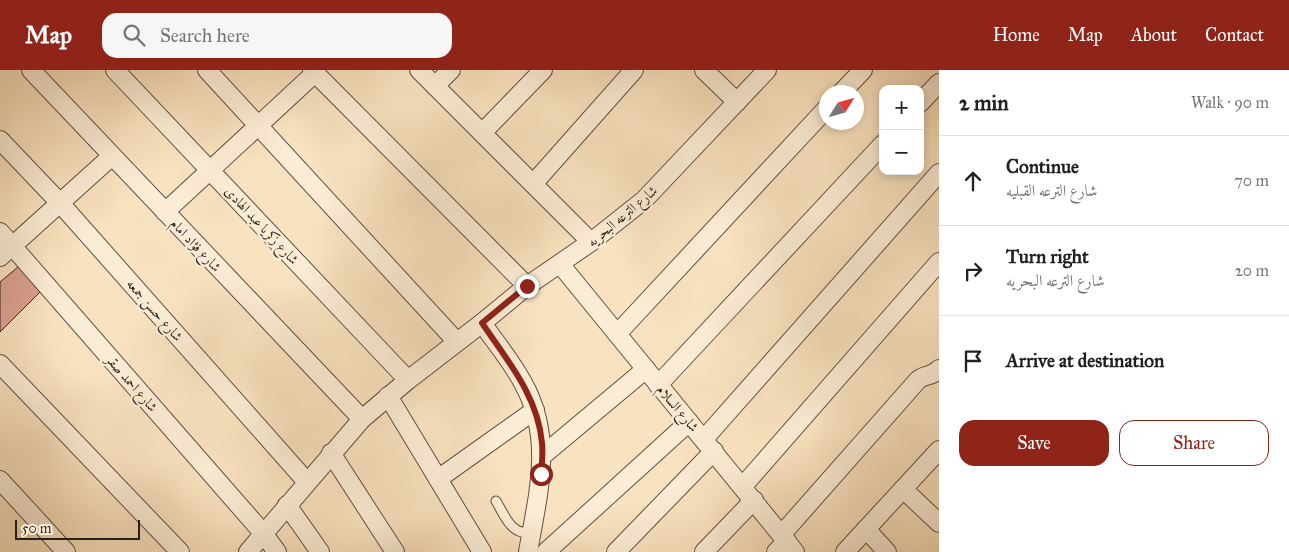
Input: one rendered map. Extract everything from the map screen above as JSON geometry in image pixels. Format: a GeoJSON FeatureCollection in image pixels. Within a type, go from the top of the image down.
{"type":"FeatureCollection","features":[{"type":"Feature","properties":{"kind":"street","name":"شارع فؤاد امام"},"geometry":{"type":"LineString","coordinates":[[31,70],[362,419]]}},
{"type":"Feature","properties":{"kind":"street","name":"شارع زكريا عبد الهادى"},"geometry":{"type":"LineString","coordinates":[[115,70],[408,380]]}},
{"type":"Feature","properties":{"kind":"street"},"geometry":{"type":"LineString","coordinates":[[207,70],[457,342]]}},
{"type":"Feature","properties":{"kind":"street"},"geometry":{"type":"LineString","coordinates":[[419,70],[591,242]]}},
{"type":"Feature","properties":{"kind":"street"},"geometry":{"type":"LineString","coordinates":[[435,86],[451,70]]}},
{"type":"Feature","properties":{"kind":"street"},"geometry":{"type":"LineString","coordinates":[[482,133],[542,70]]}},
{"type":"Feature","properties":{"kind":"street"},"geometry":{"type":"LineString","coordinates":[[533,184],[634,70]]}},
{"type":"Feature","properties":{"kind":"street"},"geometry":{"type":"LineString","coordinates":[[704,70],[737,102]]}},
{"type":"Feature","properties":{"kind":"street","name":"شارع الترعه البحريه"},"geometry":{"type":"LineString","coordinates":[[248,552],[362,419],[388,396],[527,286],[591,242],[644,200],[767,70]]}},
{"type":"Feature","properties":{"kind":"street"},"geometry":{"type":"LineString","coordinates":[[849,85],[863,70]]}},
{"type":"Feature","properties":{"kind":"street"},"geometry":{"type":"LineString","coordinates":[[165,212],[259,127],[314,71],[527,286]]}},
{"type":"Feature","properties":{"kind":"street"},"geometry":{"type":"LineString","coordinates":[[924,100],[939,83]]}},
{"type":"Feature","properties":{"kind":"street"},"geometry":{"type":"LineString","coordinates":[[617,334],[819,117]]}},
{"type":"Feature","properties":{"kind":"street","name":"شارع حسن جمعه"},"geometry":{"type":"LineString","coordinates":[[0,140],[60,202],[307,482]]}},
{"type":"Feature","properties":{"kind":"street"},"geometry":{"type":"LineString","coordinates":[[658,385],[879,148]]}},
{"type":"Feature","properties":{"kind":"street"},"geometry":{"type":"LineString","coordinates":[[6,252],[112,156]]}},
{"type":"Feature","properties":{"kind":"street"},"geometry":{"type":"LineString","coordinates":[[616,552],[939,173]]}},
{"type":"Feature","properties":{"kind":"street","name":"شارع احمد صقر"},"geometry":{"type":"LineString","coordinates":[[0,232],[6,252],[263,534],[276,552]]}},
{"type":"Feature","properties":{"kind":"street"},"geometry":{"type":"LineString","coordinates":[[704,552],[748,493],[939,262]]}},
{"type":"Feature","properties":{"kind":"street","name":"شارع السلام"},"geometry":{"type":"LineString","coordinates":[[560,264],[748,493],[785,545]]}},
{"type":"Feature","properties":{"kind":"street"},"geometry":{"type":"LineString","coordinates":[[482,323],[524,384],[535,410],[542,441],[541,474],[528,552]]}},
{"type":"Feature","properties":{"kind":"street"},"geometry":{"type":"LineString","coordinates":[[0,364],[180,552]]}},
{"type":"Feature","properties":{"kind":"street"},"geometry":{"type":"LineString","coordinates":[[542,456],[646,369]]}},
{"type":"Feature","properties":{"kind":"street"},"geometry":{"type":"LineString","coordinates":[[785,545],[918,380],[924,376],[933,375],[939,369]]}},
{"type":"Feature","properties":{"kind":"street"},"geometry":{"type":"LineString","coordinates":[[388,396],[482,552]]}},
{"type":"Feature","properties":{"kind":"street"},"geometry":{"type":"LineString","coordinates":[[438,479],[535,410]]}},
{"type":"Feature","properties":{"kind":"street"},"geometry":{"type":"LineString","coordinates":[[546,552],[690,422]]}},
{"type":"Feature","properties":{"kind":"street"},"geometry":{"type":"LineString","coordinates":[[845,552],[939,450]]}},
{"type":"Feature","properties":{"kind":"street"},"geometry":{"type":"LineString","coordinates":[[331,453],[396,552]]}},
{"type":"Feature","properties":{"kind":"street"},"geometry":{"type":"LineString","coordinates":[[0,480],[66,552]]}},
{"type":"Feature","properties":{"kind":"street"},"geometry":{"type":"LineString","coordinates":[[903,489],[939,523]]}},
{"type":"Feature","properties":{"kind":"street"},"geometry":{"type":"LineString","coordinates":[[288,505],[320,552]]}},
{"type":"Feature","properties":{"kind":"street"},"geometry":{"type":"LineString","coordinates":[[866,529],[887,552]]}},
{"type":"Feature","properties":{"kind":"lane"},"geometry":{"type":"LineString","coordinates":[[496,501],[511,526],[520,533],[532,533]]}},
{"type":"Feature","properties":{"kind":"building"},"geometry":{"type":"Polygon","coordinates":[[[18,267],[41,291],[0,332],[0,282],[18,267]]]}},
{"type":"Feature","properties":{"kind":"route"},"geometry":{"type":"LineString","coordinates":[[527,286],[482,323],[524,384],[535,410],[542,441],[541,474]]}}]}
